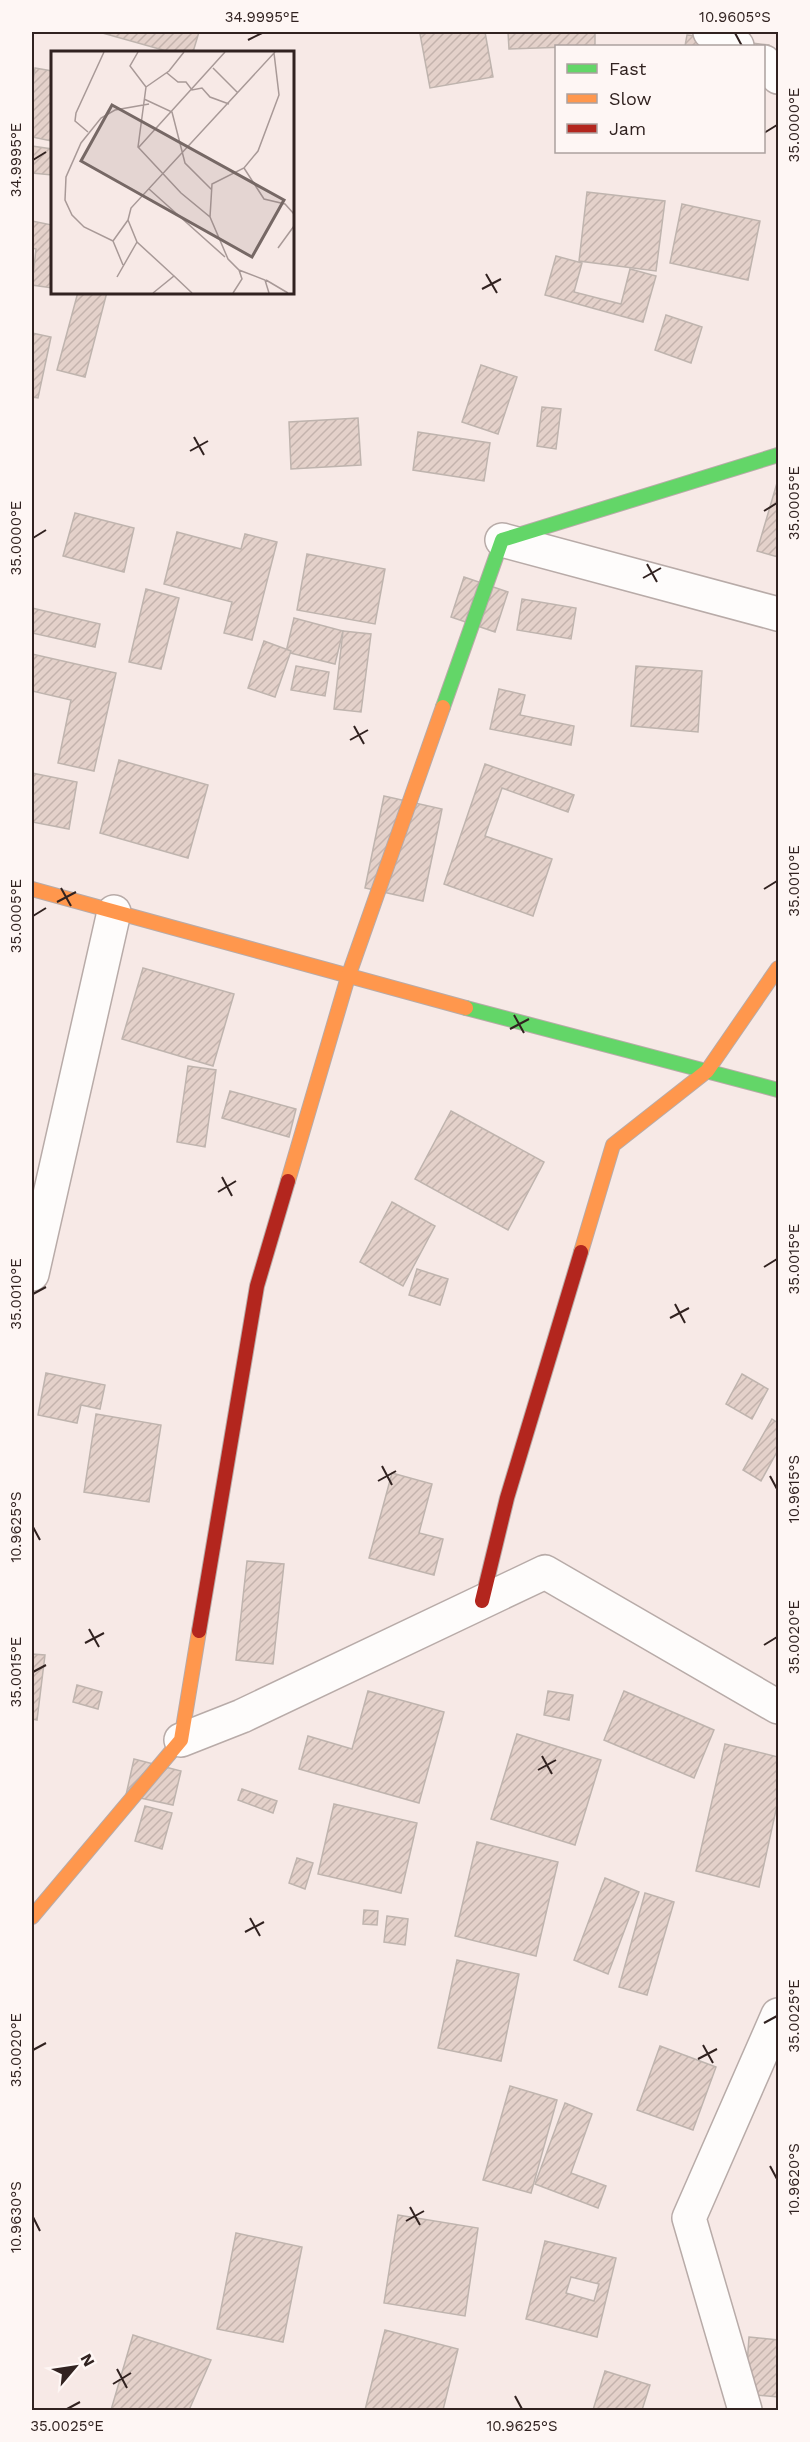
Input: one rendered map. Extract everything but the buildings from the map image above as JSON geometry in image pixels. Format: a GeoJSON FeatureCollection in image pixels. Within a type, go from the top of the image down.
{"type":"FeatureCollection","features":[{"type":"Feature","properties":{"kind":"street"},"geometry":{"type":"LineString","coordinates":[[710,32],[735,45]]}},
{"type":"Feature","properties":{"kind":"street"},"geometry":{"type":"LineString","coordinates":[[765,63],[778,77]]}},
{"type":"Feature","properties":{"kind":"street"},"geometry":{"type":"LineString","coordinates":[[502,540],[778,455]]}},
{"type":"Feature","properties":{"kind":"street"},"geometry":{"type":"LineString","coordinates":[[502,540],[778,614]]}},
{"type":"Feature","properties":{"kind":"street"},"geometry":{"type":"LineString","coordinates":[[181,1740],[257,1286],[348,976],[502,540]]}},
{"type":"Feature","properties":{"kind":"street"},"geometry":{"type":"LineString","coordinates":[[32,889],[778,1090]]}},
{"type":"Feature","properties":{"kind":"street"},"geometry":{"type":"LineString","coordinates":[[32,1274],[114,912]]}},
{"type":"Feature","properties":{"kind":"street"},"geometry":{"type":"LineString","coordinates":[[482,1601],[507,1498],[613,1145],[707,1071],[778,968]]}},
{"type":"Feature","properties":{"kind":"street"},"geometry":{"type":"LineString","coordinates":[[32,1917],[181,1740],[242,1716],[544,1572],[778,1707]]}},
{"type":"Feature","properties":{"kind":"street"},"geometry":{"type":"LineString","coordinates":[[745,2410],[689,2218],[778,2015]]}},
{"type":"Feature","properties":{"kind":"traffic: fast"},"geometry":{"type":"LineString","coordinates":[[443,707],[502,540],[778,455]]}},
{"type":"Feature","properties":{"kind":"traffic: fast"},"geometry":{"type":"LineString","coordinates":[[466,1008],[778,1090]]}},
{"type":"Feature","properties":{"kind":"traffic: slow"},"geometry":{"type":"LineString","coordinates":[[288,1181],[348,977],[443,707]]}},
{"type":"Feature","properties":{"kind":"traffic: slow"},"geometry":{"type":"LineString","coordinates":[[32,889],[466,1008]]}},
{"type":"Feature","properties":{"kind":"traffic: slow"},"geometry":{"type":"LineString","coordinates":[[581,1252],[613,1145],[707,1071],[778,968]]}},
{"type":"Feature","properties":{"kind":"traffic: slow"},"geometry":{"type":"LineString","coordinates":[[32,1917],[181,1740],[199,1631]]}},
{"type":"Feature","properties":{"kind":"traffic: jam"},"geometry":{"type":"LineString","coordinates":[[199,1631],[257,1286],[288,1181]]}},
{"type":"Feature","properties":{"kind":"traffic: jam"},"geometry":{"type":"LineString","coordinates":[[482,1601],[507,1498],[581,1252]]}}]}
